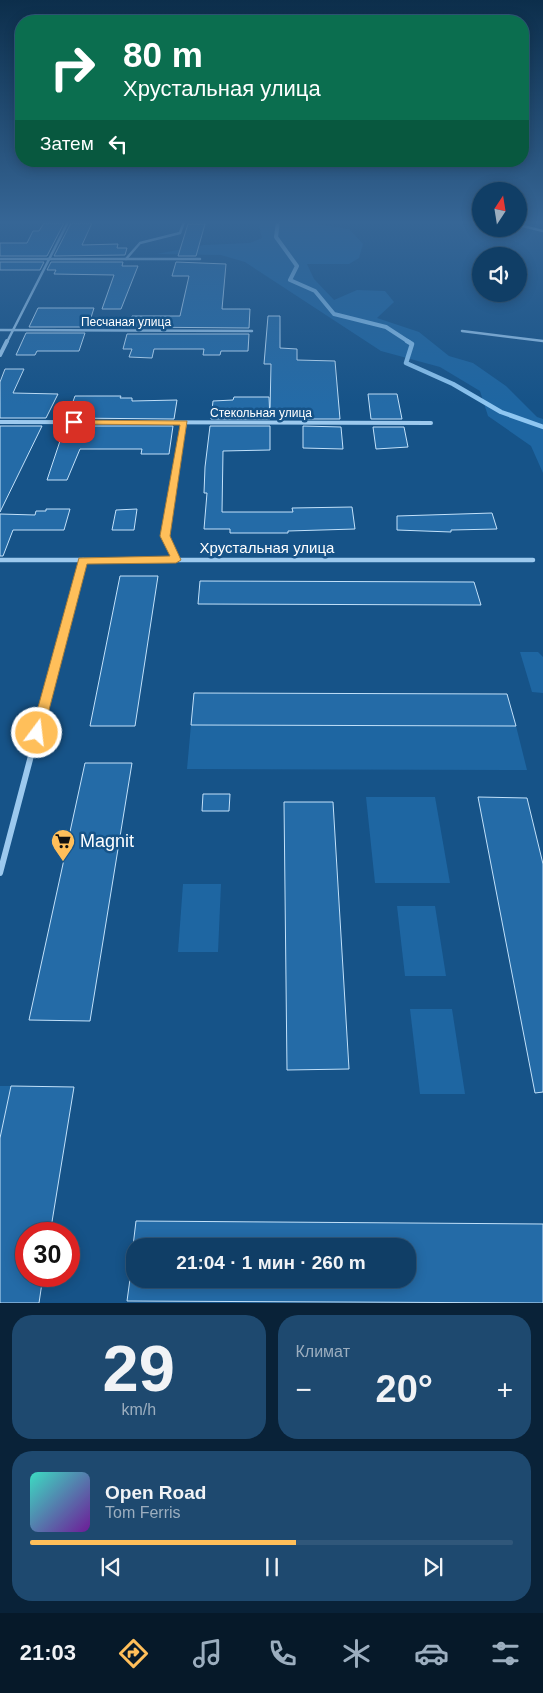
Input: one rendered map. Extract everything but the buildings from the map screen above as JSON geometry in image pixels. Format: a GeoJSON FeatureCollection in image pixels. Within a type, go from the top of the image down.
{"type":"FeatureCollection","features":[{"type":"Feature","properties":{"kind":"street"},"geometry":{"type":"LineString","coordinates":[[0,355],[36,283]]}},
{"type":"Feature","properties":{"kind":"street","name":"Песчаная улица"},"geometry":{"type":"LineString","coordinates":[[0,330],[252,331]]}},
{"type":"Feature","properties":{"kind":"street"},"geometry":{"type":"LineString","coordinates":[[462,331],[543,341]]}},
{"type":"Feature","properties":{"kind":"street","name":"Стекольная улица"},"geometry":{"type":"LineString","coordinates":[[0,422],[432,423]]}},
{"type":"Feature","properties":{"kind":"street"},"geometry":{"type":"LineString","coordinates":[[176,560],[165,536],[184,423]]}},
{"type":"Feature","properties":{"kind":"street","name":"Хрустальная улица"},"geometry":{"type":"LineString","coordinates":[[0,560],[533,560]]}},
{"type":"Feature","properties":{"kind":"street"},"geometry":{"type":"LineString","coordinates":[[0,873],[83,560]]}},
{"type":"Feature","properties":{"kind":"shaded area"},"geometry":{"type":"Polygon","coordinates":[[[277,283],[318,283],[334,300],[357,290],[385,291],[394,302],[377,318],[419,332],[449,356],[473,363],[506,386],[537,417],[543,419],[543,473],[531,446],[488,416],[480,391],[440,367],[381,351],[277,283]]]}},
{"type":"Feature","properties":{"kind":"shaded area"},"geometry":{"type":"Polygon","coordinates":[[[520,652],[538,652],[543,657],[543,693],[532,692],[520,652]]]}},
{"type":"Feature","properties":{"kind":"shaded area"},"geometry":{"type":"Polygon","coordinates":[[[191,725],[516,726],[527,770],[187,769],[191,725]]]}},
{"type":"Feature","properties":{"kind":"shaded area"},"geometry":{"type":"Polygon","coordinates":[[[366,797],[435,797],[450,883],[375,883],[366,797]]]}},
{"type":"Feature","properties":{"kind":"shaded area"},"geometry":{"type":"Polygon","coordinates":[[[183,884],[221,884],[218,952],[178,952],[183,884]]]}},
{"type":"Feature","properties":{"kind":"shaded area"},"geometry":{"type":"Polygon","coordinates":[[[397,906],[435,906],[446,976],[405,976],[397,906]]]}},
{"type":"Feature","properties":{"kind":"shaded area"},"geometry":{"type":"Polygon","coordinates":[[[410,1009],[452,1009],[465,1094],[420,1094],[410,1009]]]}},
{"type":"Feature","properties":{"kind":"shaded area"},"geometry":{"type":"Polygon","coordinates":[[[0,1086],[11,1086],[0,1138],[0,1086]]]}},
{"type":"Feature","properties":{"kind":"waterway"},"geometry":{"type":"LineString","coordinates":[[296,283],[315,291],[334,314],[386,327],[409,342]]}},
{"type":"Feature","properties":{"kind":"waterway"},"geometry":{"type":"LineString","coordinates":[[407,341],[412,344],[406,363],[453,384],[501,412],[543,427]]}},
{"type":"Feature","properties":{"kind":"place","name":"Magnit"},"geometry":{"type":"Point","coordinates":[63,862]}},
{"type":"Feature","properties":{"kind":"route"},"geometry":{"type":"LineString","coordinates":[[37,733],[83,560],[176,560],[165,536],[184,423],[74,422]]}}]}
